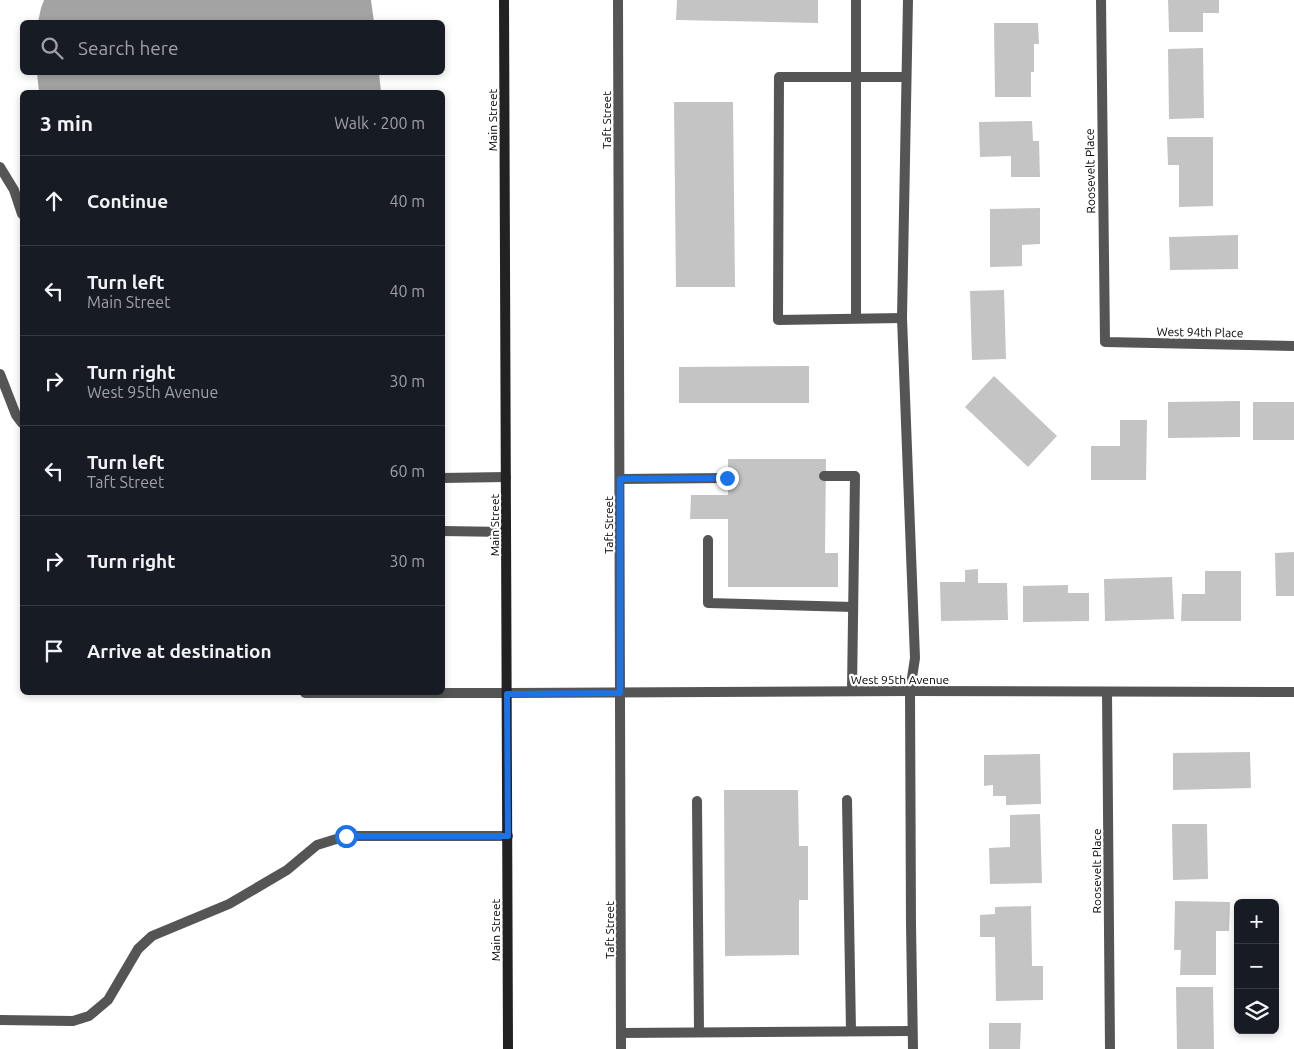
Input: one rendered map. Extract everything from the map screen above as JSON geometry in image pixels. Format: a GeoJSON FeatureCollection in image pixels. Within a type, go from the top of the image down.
{"type":"FeatureCollection","features":[{"type":"Feature","properties":{"kind":"main road","name":"Main Street"},"geometry":{"type":"LineString","coordinates":[[504,0],[508,1049]]}},
{"type":"Feature","properties":{"kind":"street","name":"Taft Street"},"geometry":{"type":"LineString","coordinates":[[618,0],[621,1049]]}},
{"type":"Feature","properties":{"kind":"street"},"geometry":{"type":"LineString","coordinates":[[856,0],[856,318]]}},
{"type":"Feature","properties":{"kind":"street"},"geometry":{"type":"LineString","coordinates":[[908,0],[902,318],[915,658],[910,691],[913,1049]]}},
{"type":"Feature","properties":{"kind":"street","name":"Roosevelt Place"},"geometry":{"type":"LineString","coordinates":[[1100,0],[1105,342]]}},
{"type":"Feature","properties":{"kind":"street"},"geometry":{"type":"LineString","coordinates":[[902,318],[778,320],[779,77],[906,77]]}},
{"type":"Feature","properties":{"kind":"street"},"geometry":{"type":"LineString","coordinates":[[0,167],[14,190],[20,208]]}},
{"type":"Feature","properties":{"kind":"street","name":"West 94th Place"},"geometry":{"type":"LineString","coordinates":[[1105,342],[1294,346]]}},
{"type":"Feature","properties":{"kind":"street"},"geometry":{"type":"LineString","coordinates":[[0,374],[16,415],[20,420]]}},
{"type":"Feature","properties":{"kind":"street"},"geometry":{"type":"LineString","coordinates":[[824,476],[855,476],[852,691]]}},
{"type":"Feature","properties":{"kind":"street"},"geometry":{"type":"LineString","coordinates":[[445,478],[506,477]]}},
{"type":"Feature","properties":{"kind":"street"},"geometry":{"type":"LineString","coordinates":[[620,479],[727,478]]}},
{"type":"Feature","properties":{"kind":"street"},"geometry":{"type":"LineString","coordinates":[[445,531],[506,532]]}},
{"type":"Feature","properties":{"kind":"street"},"geometry":{"type":"LineString","coordinates":[[708,540],[708,603],[853,607]]}},
{"type":"Feature","properties":{"kind":"street","name":"West 95th Avenue"},"geometry":{"type":"LineString","coordinates":[[445,694],[852,691],[1294,692]]}},
{"type":"Feature","properties":{"kind":"street","name":"Roosevelt Place"},"geometry":{"type":"LineString","coordinates":[[1107,692],[1110,1049]]}},
{"type":"Feature","properties":{"kind":"street"},"geometry":{"type":"LineString","coordinates":[[847,800],[851,1031]]}},
{"type":"Feature","properties":{"kind":"street"},"geometry":{"type":"LineString","coordinates":[[697,801],[699,1032]]}},
{"type":"Feature","properties":{"kind":"street"},"geometry":{"type":"LineString","coordinates":[[0,1020],[73,1021],[89,1016],[108,1000],[138,949],[152,936],[229,904],[287,870],[317,845],[346,836],[508,836]]}},
{"type":"Feature","properties":{"kind":"street"},"geometry":{"type":"LineString","coordinates":[[621,1033],[912,1031]]}},
{"type":"Feature","properties":{"kind":"shaded area"},"geometry":{"type":"Polygon","coordinates":[[[44,0],[371,0],[374,20],[38,20],[44,0]]]}},
{"type":"Feature","properties":{"kind":"shaded area"},"geometry":{"type":"Polygon","coordinates":[[[37,75],[379,75],[381,90],[39,90],[37,75]]]}},
{"type":"Feature","properties":{"kind":"building"},"geometry":{"type":"Polygon","coordinates":[[[677,0],[818,0],[818,23],[676,20],[677,0]]]}},
{"type":"Feature","properties":{"kind":"building"},"geometry":{"type":"Polygon","coordinates":[[[1168,0],[1219,0],[1219,13],[1203,13],[1203,32],[1169,32],[1168,0]]]}},
{"type":"Feature","properties":{"kind":"building"},"geometry":{"type":"Polygon","coordinates":[[[994,23],[1038,23],[1039,44],[1034,44],[1034,72],[1031,72],[1031,97],[995,97],[994,23]]]}},
{"type":"Feature","properties":{"kind":"building"},"geometry":{"type":"Polygon","coordinates":[[[1203,48],[1204,118],[1169,119],[1168,49],[1203,48]]]}},
{"type":"Feature","properties":{"kind":"building"},"geometry":{"type":"Polygon","coordinates":[[[674,102],[733,102],[735,287],[676,287],[674,102]]]}},
{"type":"Feature","properties":{"kind":"building"},"geometry":{"type":"Polygon","coordinates":[[[1032,121],[1033,141],[1039,141],[1040,177],[1011,177],[1011,156],[980,157],[979,122],[1032,121]]]}},
{"type":"Feature","properties":{"kind":"building"},"geometry":{"type":"Polygon","coordinates":[[[1167,137],[1213,137],[1213,206],[1179,207],[1179,165],[1168,165],[1167,137]]]}},
{"type":"Feature","properties":{"kind":"building"},"geometry":{"type":"Polygon","coordinates":[[[1040,208],[1040,244],[1022,245],[1022,266],[990,267],[990,209],[1040,208]]]}},
{"type":"Feature","properties":{"kind":"building"},"geometry":{"type":"Polygon","coordinates":[[[1238,235],[1238,269],[1170,270],[1169,237],[1238,235]]]}},
{"type":"Feature","properties":{"kind":"building"},"geometry":{"type":"Polygon","coordinates":[[[1004,290],[1006,359],[972,360],[970,291],[1004,290]]]}},
{"type":"Feature","properties":{"kind":"building"},"geometry":{"type":"Polygon","coordinates":[[[809,366],[809,403],[679,403],[679,367],[809,366]]]}},
{"type":"Feature","properties":{"kind":"building"},"geometry":{"type":"Polygon","coordinates":[[[994,376],[1057,436],[1028,467],[965,407],[994,376]]]}},
{"type":"Feature","properties":{"kind":"building"},"geometry":{"type":"Polygon","coordinates":[[[1240,401],[1240,437],[1168,438],[1168,402],[1240,401]]]}},
{"type":"Feature","properties":{"kind":"building"},"geometry":{"type":"Polygon","coordinates":[[[1253,402],[1294,402],[1294,440],[1253,440],[1253,402]]]}},
{"type":"Feature","properties":{"kind":"building"},"geometry":{"type":"Polygon","coordinates":[[[1120,420],[1147,420],[1146,480],[1091,480],[1091,446],[1120,446],[1120,420]]]}},
{"type":"Feature","properties":{"kind":"building"},"geometry":{"type":"Polygon","coordinates":[[[728,459],[826,459],[825,553],[838,553],[838,587],[728,587],[728,519],[690,519],[691,495],[728,495],[728,459]]]}},
{"type":"Feature","properties":{"kind":"building"},"geometry":{"type":"Polygon","coordinates":[[[1294,552],[1294,596],[1276,596],[1275,553],[1294,552]]]}},
{"type":"Feature","properties":{"kind":"building"},"geometry":{"type":"Polygon","coordinates":[[[978,569],[978,583],[1007,583],[1008,620],[941,621],[940,582],[965,582],[965,570],[978,569]]]}},
{"type":"Feature","properties":{"kind":"building"},"geometry":{"type":"Polygon","coordinates":[[[1205,571],[1241,571],[1241,621],[1181,621],[1182,594],[1205,594],[1205,571]]]}},
{"type":"Feature","properties":{"kind":"building"},"geometry":{"type":"Polygon","coordinates":[[[1172,577],[1174,619],[1105,621],[1104,579],[1172,577]]]}},
{"type":"Feature","properties":{"kind":"building"},"geometry":{"type":"Polygon","coordinates":[[[1068,585],[1068,593],[1089,593],[1089,621],[1023,622],[1023,586],[1068,585]]]}},
{"type":"Feature","properties":{"kind":"building"},"geometry":{"type":"Polygon","coordinates":[[[1250,752],[1251,788],[1173,790],[1173,753],[1250,752]]]}},
{"type":"Feature","properties":{"kind":"building"},"geometry":{"type":"Polygon","coordinates":[[[1040,754],[1041,804],[1006,805],[1006,796],[993,796],[993,785],[984,786],[984,755],[1040,754]]]}},
{"type":"Feature","properties":{"kind":"building"},"geometry":{"type":"Polygon","coordinates":[[[724,790],[798,790],[799,846],[808,846],[808,900],[799,900],[799,955],[725,956],[724,790]]]}},
{"type":"Feature","properties":{"kind":"building"},"geometry":{"type":"Polygon","coordinates":[[[1040,814],[1042,883],[990,884],[989,848],[1010,847],[1010,815],[1040,814]]]}},
{"type":"Feature","properties":{"kind":"building"},"geometry":{"type":"Polygon","coordinates":[[[1172,824],[1207,824],[1208,879],[1173,880],[1172,824]]]}},
{"type":"Feature","properties":{"kind":"building"},"geometry":{"type":"Polygon","coordinates":[[[1175,901],[1230,902],[1229,931],[1216,931],[1216,975],[1180,975],[1181,950],[1174,950],[1175,901]]]}},
{"type":"Feature","properties":{"kind":"building"},"geometry":{"type":"Polygon","coordinates":[[[1031,906],[1032,966],[1043,966],[1043,1000],[996,1001],[995,937],[980,937],[980,915],[995,914],[995,907],[1031,906]]]}},
{"type":"Feature","properties":{"kind":"building"},"geometry":{"type":"Polygon","coordinates":[[[1176,987],[1213,987],[1214,1049],[1177,1049],[1176,987]]]}},
{"type":"Feature","properties":{"kind":"building"},"geometry":{"type":"Polygon","coordinates":[[[989,1023],[1021,1023],[1020,1049],[989,1049],[989,1023]]]}},
{"type":"Feature","properties":{"kind":"route"},"geometry":{"type":"LineString","coordinates":[[346,836],[508,836],[507,694],[620,693],[620,479],[727,478]]}}]}
